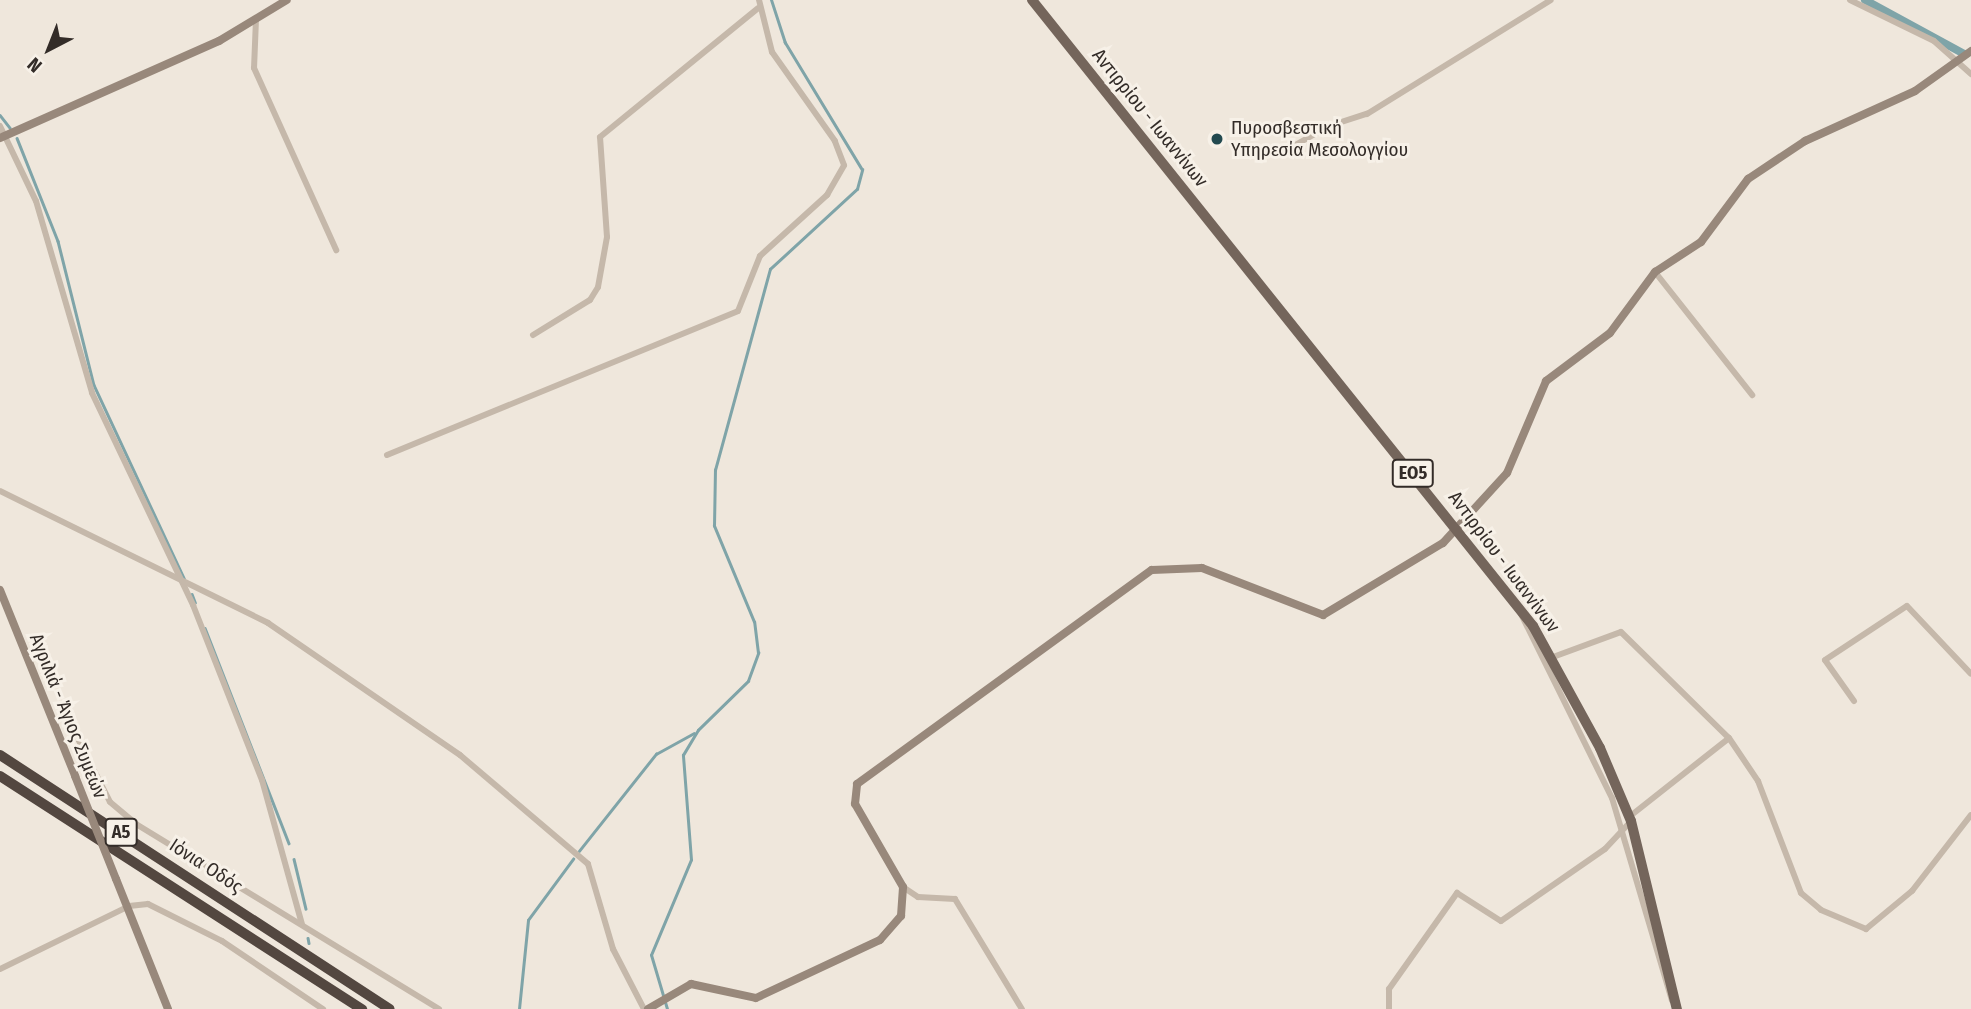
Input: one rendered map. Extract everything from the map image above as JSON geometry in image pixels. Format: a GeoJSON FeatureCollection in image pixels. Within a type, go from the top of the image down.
{"type":"FeatureCollection","features":[{"type":"Feature","properties":{"kind":"highway","name":"Ιόνια Οδός"},"geometry":{"type":"LineString","coordinates":[[0,755],[390,1009]]}},
{"type":"Feature","properties":{"kind":"highway","name":"Ιόνια Οδός"},"geometry":{"type":"LineString","coordinates":[[0,775],[362,1009]]}},
{"type":"Feature","properties":{"kind":"main road","name":"Αντιρρίου - Ιωαννίνων"},"geometry":{"type":"LineString","coordinates":[[1032,0],[1458,529],[1519,606],[1553,657],[1630,819],[1678,1009]]}},
{"type":"Feature","properties":{"kind":"street"},"geometry":{"type":"LineString","coordinates":[[3,137],[219,41],[288,0]]}},
{"type":"Feature","properties":{"kind":"street"},"geometry":{"type":"LineString","coordinates":[[387,455],[738,311],[760,256],[827,195],[844,165],[835,141],[772,52],[758,8],[759,0]]}},
{"type":"Feature","properties":{"kind":"street"},"geometry":{"type":"LineString","coordinates":[[1283,152],[1329,126],[1367,114],[1551,0]]}},
{"type":"Feature","properties":{"kind":"street"},"geometry":{"type":"LineString","coordinates":[[1850,0],[1959,60],[1971,74]]}},
{"type":"Feature","properties":{"kind":"street"},"geometry":{"type":"LineString","coordinates":[[533,335],[590,300],[598,286],[607,237],[600,136],[758,8]]}},
{"type":"Feature","properties":{"kind":"street"},"geometry":{"type":"LineString","coordinates":[[256,19],[254,68],[336,250]]}},
{"type":"Feature","properties":{"kind":"street"},"geometry":{"type":"LineString","coordinates":[[1022,1009],[955,899],[920,898],[903,887],[855,804],[857,784],[1152,570],[1202,568],[1323,615],[1458,529],[1507,473],[1541,388],[1610,333],[1655,272],[1702,242],[1757,171],[1805,141],[1908,95],[1971,51]]}},
{"type":"Feature","properties":{"kind":"street"},"geometry":{"type":"LineString","coordinates":[[0,126],[36,201],[92,393],[180,578],[274,813],[302,924]]}},
{"type":"Feature","properties":{"kind":"street"},"geometry":{"type":"LineString","coordinates":[[1655,272],[1752,395]]}},
{"type":"Feature","properties":{"kind":"street"},"geometry":{"type":"LineString","coordinates":[[0,491],[180,578],[307,647],[460,755],[576,850],[592,871],[626,984],[646,1009],[668,994],[691,984],[750,1000],[830,968],[893,927],[902,914],[903,887]]}},
{"type":"Feature","properties":{"kind":"street","name":"Αγριλιά - Άγιος Συμεών"},"geometry":{"type":"LineString","coordinates":[[0,590],[129,906],[168,1009]]}},
{"type":"Feature","properties":{"kind":"street"},"geometry":{"type":"LineString","coordinates":[[1519,606],[1528,638],[1601,773],[1622,831],[1665,987],[1678,1009]]}},
{"type":"Feature","properties":{"kind":"street"},"geometry":{"type":"LineString","coordinates":[[1854,701],[1826,657],[1907,606],[1971,674]]}},
{"type":"Feature","properties":{"kind":"street"},"geometry":{"type":"LineString","coordinates":[[1553,657],[1621,632],[1729,738],[1758,781],[1801,893],[1864,929],[1912,891],[1971,815]]}},
{"type":"Feature","properties":{"kind":"street"},"geometry":{"type":"LineString","coordinates":[[75,733],[118,810],[439,1009]]}},
{"type":"Feature","properties":{"kind":"street"},"geometry":{"type":"LineString","coordinates":[[1389,1009],[1391,985],[1457,893],[1501,921],[1622,831],[1630,819],[1729,738]]}},
{"type":"Feature","properties":{"kind":"street"},"geometry":{"type":"LineString","coordinates":[[0,969],[129,906],[162,907],[184,918],[323,1009]]}},
{"type":"Feature","properties":{"kind":"street"},"geometry":{"type":"LineString","coordinates":[[310,1009],[311,1000]]}},
{"type":"Feature","properties":{"kind":"waterway"},"geometry":{"type":"LineString","coordinates":[[667,1009],[651,955],[691,860],[683,755],[698,730],[748,681],[758,653],[754,622],[714,526],[715,470],[770,269],[857,189],[862,170],[785,43],[771,0]]}},
{"type":"Feature","properties":{"kind":"waterway"},"geometry":{"type":"LineString","coordinates":[[1865,0],[1964,54]]}},
{"type":"Feature","properties":{"kind":"waterway"},"geometry":{"type":"LineString","coordinates":[[0,115],[10,128]]}},
{"type":"Feature","properties":{"kind":"waterway"},"geometry":{"type":"LineString","coordinates":[[17,138],[58,241],[94,385],[184,578]]}},
{"type":"Feature","properties":{"kind":"waterway"},"geometry":{"type":"LineString","coordinates":[[192,594],[195,602]]}},
{"type":"Feature","properties":{"kind":"waterway"},"geometry":{"type":"LineString","coordinates":[[205,628],[289,843]]}},
{"type":"Feature","properties":{"kind":"waterway"},"geometry":{"type":"LineString","coordinates":[[579,851],[656,754],[694,733]]}},
{"type":"Feature","properties":{"kind":"waterway"},"geometry":{"type":"LineString","coordinates":[[294,859],[306,909]]}},
{"type":"Feature","properties":{"kind":"waterway"},"geometry":{"type":"LineString","coordinates":[[519,1009],[528,920],[573,859]]}},
{"type":"Feature","properties":{"kind":"waterway"},"geometry":{"type":"LineString","coordinates":[[308,938],[309,943]]}},
{"type":"Feature","properties":{"kind":"place","name":"Πυροσβεστική Υπηρεσία Μεσολογγίου"},"geometry":{"type":"Point","coordinates":[1217,139]}}]}
